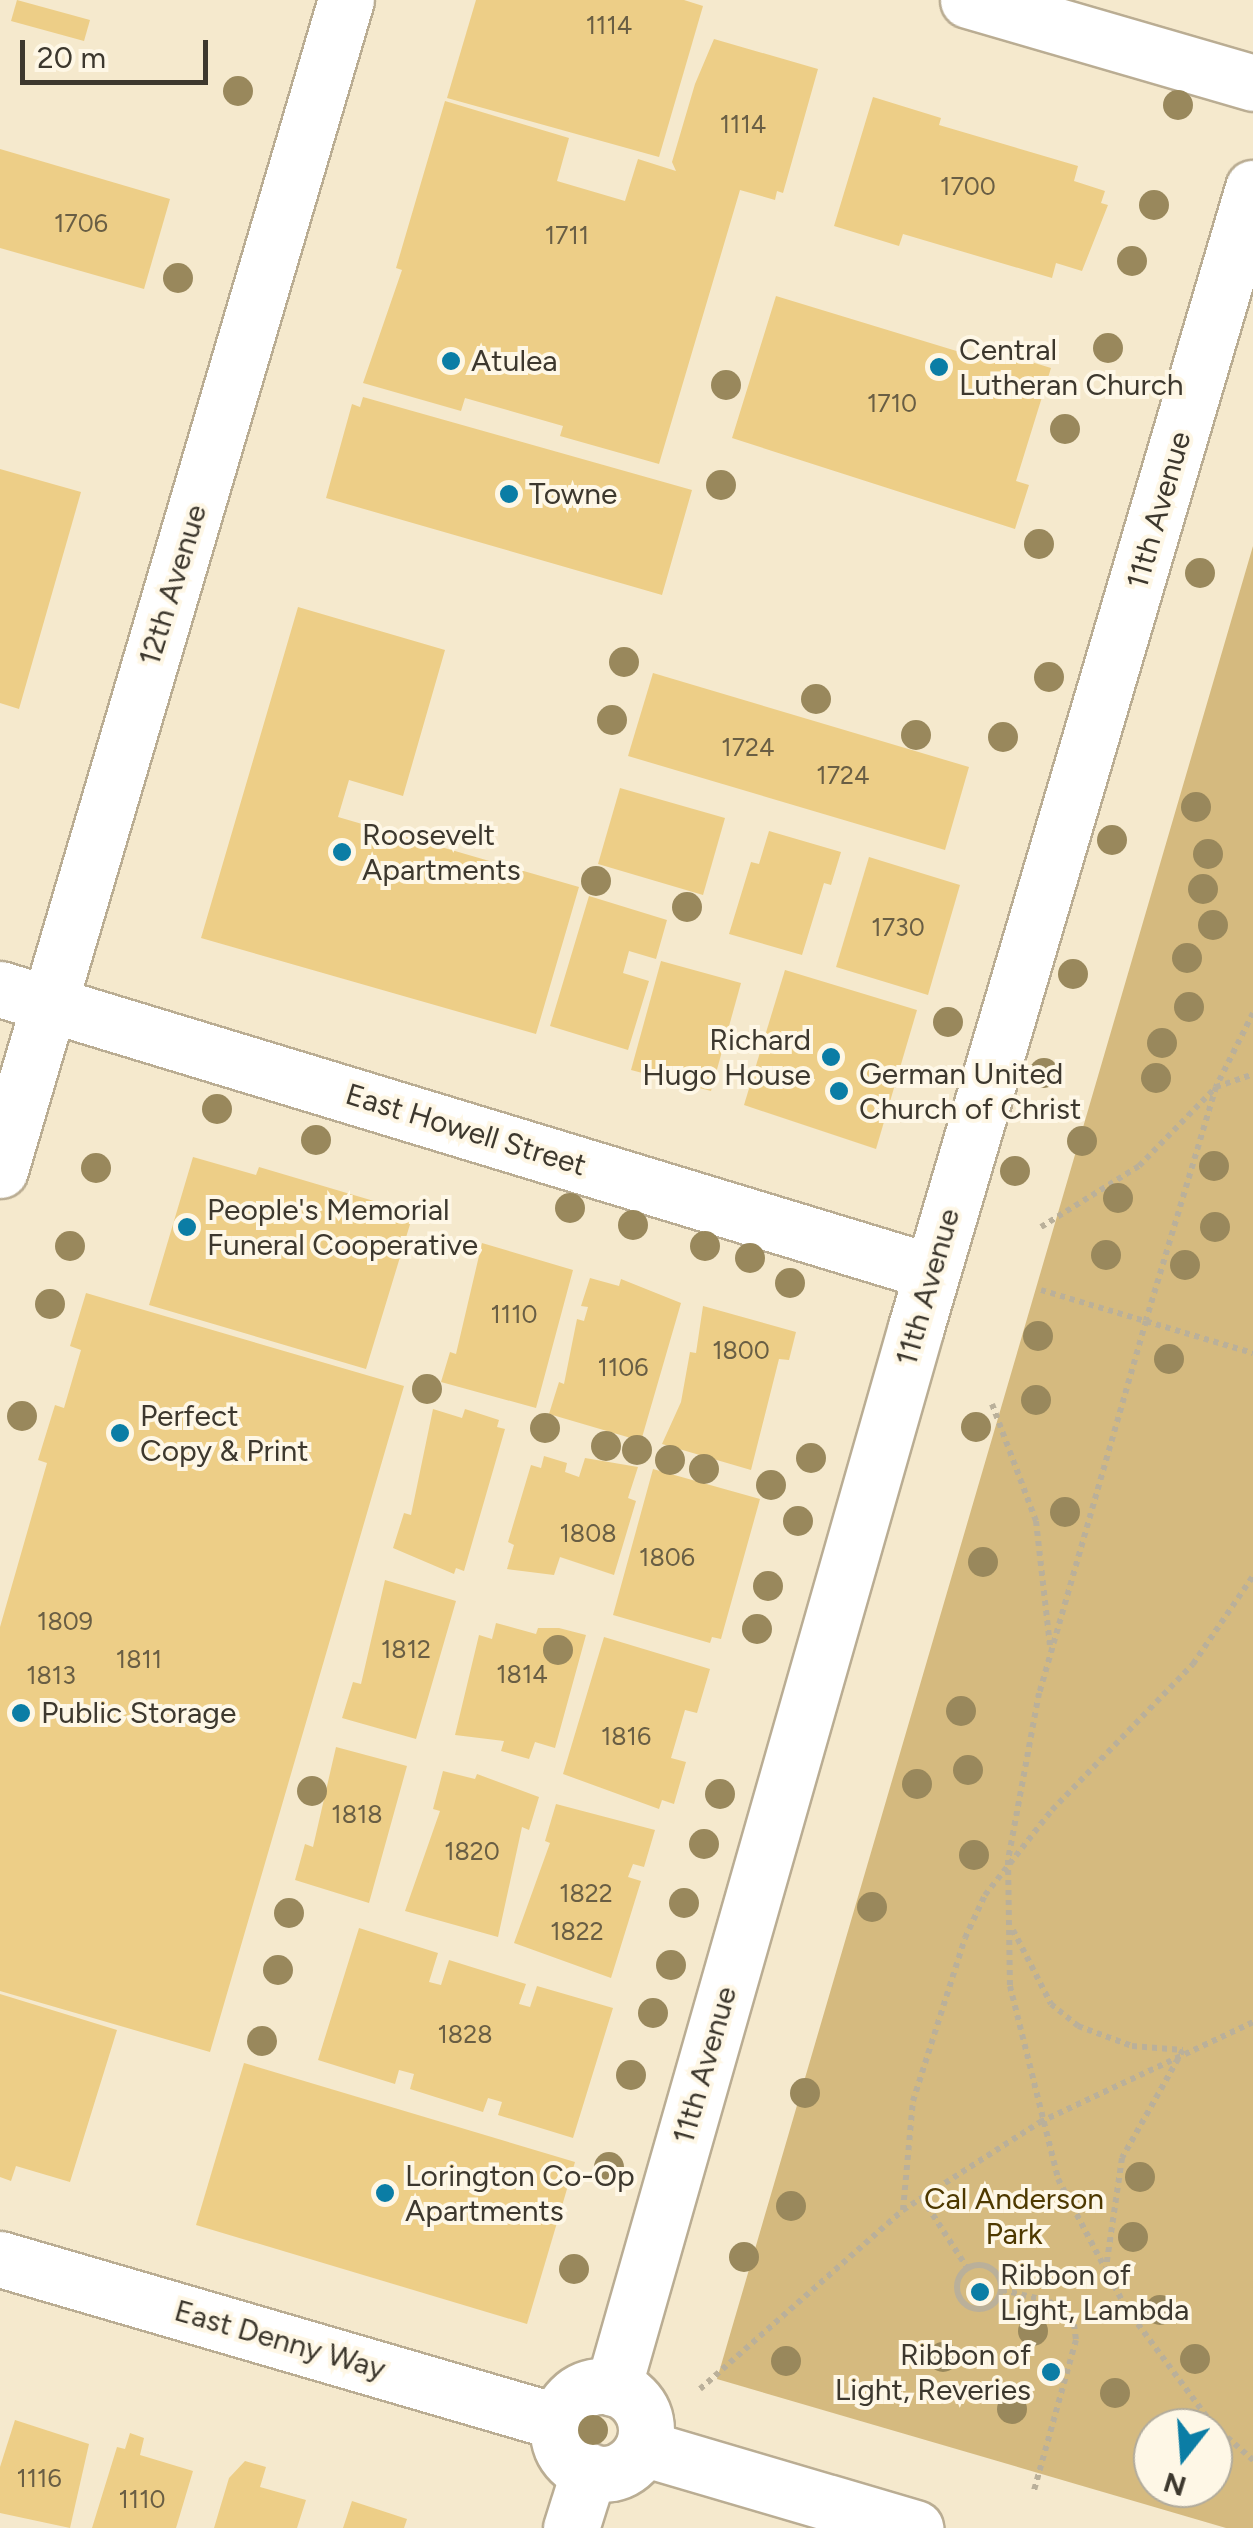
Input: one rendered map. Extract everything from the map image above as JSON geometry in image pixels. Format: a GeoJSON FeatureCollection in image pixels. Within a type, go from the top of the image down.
{"type":"FeatureCollection","features":[{"type":"Feature","properties":{"kind":"street","name":"12th Avenue"},"geometry":{"type":"LineString","coordinates":[[0,1170],[24,996],[346,0]]}},
{"type":"Feature","properties":{"kind":"street"},"geometry":{"type":"LineString","coordinates":[[968,0],[1253,84]]}},
{"type":"Feature","properties":{"kind":"street","name":"11th Avenue"},"geometry":{"type":"LineString","coordinates":[[614,2388],[932,1272],[1253,188]]}},
{"type":"Feature","properties":{"kind":"street","name":"East Howell Street"},"geometry":{"type":"LineString","coordinates":[[24,996],[932,1272]]}},
{"type":"Feature","properties":{"kind":"street","name":"East Denny Way"},"geometry":{"type":"LineString","coordinates":[[0,2259],[559,2422]]}},
{"type":"Feature","properties":{"kind":"street"},"geometry":{"type":"LineString","coordinates":[[614,2388],[639,2404],[643,2448],[622,2470],[589,2471],[563,2450],[559,2422],[583,2390],[614,2388]]}},
{"type":"Feature","properties":{"kind":"street"},"geometry":{"type":"LineString","coordinates":[[643,2448],[915,2528]]}},
{"type":"Feature","properties":{"kind":"street"},"geometry":{"type":"LineString","coordinates":[[571,2528],[589,2471]]}},
{"type":"Feature","properties":{"kind":"path"},"geometry":{"type":"LineString","coordinates":[[1253,1013],[1216,1087],[1050,1652],[1008,1860],[1010,1986],[1040,2122],[1058,2180],[1106,2270],[1181,2386],[1253,2460]]}},
{"type":"Feature","properties":{"kind":"path"},"geometry":{"type":"LineString","coordinates":[[1042,1227],[1139,1166],[1216,1087],[1253,1074]]}},
{"type":"Feature","properties":{"kind":"path"},"geometry":{"type":"LineString","coordinates":[[1041,1290],[1253,1354]]}},
{"type":"Feature","properties":{"kind":"path"},"geometry":{"type":"LineString","coordinates":[[992,1404],[1036,1521],[1048,1583],[1050,1652]]}},
{"type":"Feature","properties":{"kind":"path"},"geometry":{"type":"LineString","coordinates":[[902,2210],[913,2101],[964,1938],[1008,1860],[1193,1664],[1253,1576]]}},
{"type":"Feature","properties":{"kind":"path"},"geometry":{"type":"LineString","coordinates":[[1012,1927],[1050,2004],[1078,2026],[1132,2046],[1183,2050]]}},
{"type":"Feature","properties":{"kind":"path"},"geometry":{"type":"LineString","coordinates":[[700,2389],[902,2210],[1040,2122],[1183,2050],[1253,2022]]}},
{"type":"Feature","properties":{"kind":"path"},"geometry":{"type":"LineString","coordinates":[[1106,2270],[1122,2158],[1183,2050]]}},
{"type":"Feature","properties":{"kind":"path"},"geometry":{"type":"LineString","coordinates":[[922,2198],[968,2268]]}},
{"type":"Feature","properties":{"kind":"path"},"geometry":{"type":"LineString","coordinates":[[968,2268],[957,2289],[967,2307],[989,2308],[1002,2290]]}},
{"type":"Feature","properties":{"kind":"path"},"geometry":{"type":"LineString","coordinates":[[968,2268],[992,2270],[1002,2290],[1048,2301],[1074,2324],[1076,2340],[1034,2490]]}},
{"type":"Feature","properties":{"kind":"green space","name":"Cal Anderson Park"},"geometry":{"type":"Polygon","coordinates":[[[1253,546],[1253,2528],[1226,2528],[1158,2508],[1233,2508],[1233,2408],[1133,2408],[1133,2501],[717,2379],[1253,546]]]}},
{"type":"Feature","properties":{"kind":"building"},"geometry":{"type":"Polygon","coordinates":[[[17,0],[90,20],[84,41],[11,21],[17,0]]]}},
{"type":"Feature","properties":{"kind":"building"},"geometry":{"type":"Polygon","coordinates":[[[476,0],[684,0],[703,6],[659,157],[447,98],[476,0]]]}},
{"type":"Feature","properties":{"kind":"building"},"geometry":{"type":"Polygon","coordinates":[[[714,39],[818,69],[783,193],[777,191],[775,200],[740,190],[659,464],[560,436],[563,426],[465,398],[461,411],[363,383],[402,270],[396,268],[445,101],[569,138],[557,181],[625,201],[638,159],[676,171],[672,162],[695,84],[714,39]]]}},
{"type":"Feature","properties":{"kind":"building"},"geometry":{"type":"Polygon","coordinates":[[[873,97],[941,118],[939,125],[1078,166],[1074,181],[1105,191],[1101,203],[1108,205],[1082,271],[1056,263],[1052,278],[903,234],[899,246],[834,226],[873,97]]]}},
{"type":"Feature","properties":{"kind":"building"},"geometry":{"type":"Polygon","coordinates":[[[0,149],[170,199],[144,289],[0,248],[0,149]]]}},
{"type":"Feature","properties":{"kind":"building"},"geometry":{"type":"Polygon","coordinates":[[[776,296],[986,360],[989,349],[1051,368],[1016,481],[1029,485],[1015,529],[732,438],[776,296]]]}},
{"type":"Feature","properties":{"kind":"building","name":"Towne"},"geometry":{"type":"Polygon","coordinates":[[[363,397],[692,490],[662,595],[326,498],[352,404],[360,407],[363,397]]]}},
{"type":"Feature","properties":{"kind":"building"},"geometry":{"type":"Polygon","coordinates":[[[0,469],[81,492],[19,709],[0,703],[0,469]]]}},
{"type":"Feature","properties":{"kind":"building","name":"Roosevelt Apartments"},"geometry":{"type":"Polygon","coordinates":[[[298,607],[445,650],[403,796],[349,780],[338,817],[579,887],[536,1034],[201,938],[298,607]]]}},
{"type":"Feature","properties":{"kind":"building"},"geometry":{"type":"Polygon","coordinates":[[[653,673],[969,767],[945,850],[628,756],[653,673]]]}},
{"type":"Feature","properties":{"kind":"building"},"geometry":{"type":"Polygon","coordinates":[[[620,788],[725,818],[703,895],[598,864],[620,788]]]}},
{"type":"Feature","properties":{"kind":"building"},"geometry":{"type":"Polygon","coordinates":[[[769,831],[841,852],[831,885],[824,883],[802,955],[729,934],[751,862],[759,864],[769,831]]]}},
{"type":"Feature","properties":{"kind":"building"},"geometry":{"type":"Polygon","coordinates":[[[869,857],[960,885],[928,995],[836,967],[869,857]]]}},
{"type":"Feature","properties":{"kind":"building"},"geometry":{"type":"Polygon","coordinates":[[[589,896],[667,920],[656,959],[629,951],[623,973],[649,981],[628,1050],[550,1026],[589,896]]]}},
{"type":"Feature","properties":{"kind":"building"},"geometry":{"type":"Polygon","coordinates":[[[661,961],[741,983],[711,1091],[631,1070],[661,961]]]}},
{"type":"Feature","properties":{"kind":"building","name":"Richard Hugo House"},"geometry":{"type":"Polygon","coordinates":[[[785,970],[917,1010],[876,1149],[744,1105],[785,970]]]}},
{"type":"Feature","properties":{"kind":"building"},"geometry":{"type":"Polygon","coordinates":[[[193,1157],[256,1175],[259,1167],[384,1204],[381,1212],[411,1221],[366,1369],[149,1305],[193,1157]]]}},
{"type":"Feature","properties":{"kind":"building"},"geometry":{"type":"Polygon","coordinates":[[[482,1243],[573,1270],[536,1408],[441,1382],[450,1352],[456,1354],[482,1243]]]}},
{"type":"Feature","properties":{"kind":"building"},"geometry":{"type":"Polygon","coordinates":[[[590,1278],[619,1286],[621,1279],[681,1303],[641,1441],[549,1414],[559,1382],[564,1384],[577,1319],[584,1321],[588,1307],[581,1306],[590,1278]]]}},
{"type":"Feature","properties":{"kind":"building"},"geometry":{"type":"Polygon","coordinates":[[[86,1293],[404,1386],[210,2052],[0,1991],[0,1627],[47,1463],[38,1460],[55,1405],[64,1408],[81,1350],[70,1346],[86,1293]]]}},
{"type":"Feature","properties":{"kind":"building"},"geometry":{"type":"Polygon","coordinates":[[[703,1306],[796,1332],[789,1360],[779,1359],[751,1470],[662,1444],[681,1402],[690,1352],[696,1353],[703,1306]]]}},
{"type":"Feature","properties":{"kind":"building"},"geometry":{"type":"Polygon","coordinates":[[[433,1409],[462,1418],[465,1409],[499,1420],[497,1427],[505,1429],[464,1571],[456,1568],[454,1574],[393,1548],[404,1513],[411,1515],[433,1409]]]}},
{"type":"Feature","properties":{"kind":"building"},"geometry":{"type":"Polygon","coordinates":[[[544,1456],[567,1463],[565,1472],[579,1477],[585,1458],[638,1467],[628,1498],[636,1501],[614,1575],[560,1557],[554,1575],[507,1569],[514,1545],[508,1542],[531,1465],[541,1468],[544,1456]]]}},
{"type":"Feature","properties":{"kind":"building"},"geometry":{"type":"Polygon","coordinates":[[[653,1469],[760,1499],[721,1639],[712,1637],[710,1643],[613,1615],[653,1469]]]}},
{"type":"Feature","properties":{"kind":"building"},"geometry":{"type":"Polygon","coordinates":[[[385,1580],[456,1601],[416,1739],[342,1718],[353,1682],[361,1684],[385,1580]]]}},
{"type":"Feature","properties":{"kind":"building"},"geometry":{"type":"Polygon","coordinates":[[[496,1623],[536,1634],[538,1628],[559,1628],[586,1635],[555,1748],[535,1742],[529,1759],[501,1751],[504,1741],[455,1735],[479,1635],[492,1639],[496,1623]]]}},
{"type":"Feature","properties":{"kind":"building"},"geometry":{"type":"Polygon","coordinates":[[[604,1637],[710,1669],[697,1713],[685,1710],[671,1758],[686,1762],[674,1804],[662,1800],[659,1809],[563,1774],[604,1637]]]}},
{"type":"Feature","properties":{"kind":"building"},"geometry":{"type":"Polygon","coordinates":[[[336,1747],[407,1766],[369,1903],[295,1880],[305,1844],[313,1847],[336,1747]]]}},
{"type":"Feature","properties":{"kind":"building"},"geometry":{"type":"Polygon","coordinates":[[[443,1771],[475,1779],[477,1774],[539,1797],[529,1830],[522,1827],[498,1937],[405,1911],[440,1811],[433,1809],[443,1771]]]}},
{"type":"Feature","properties":{"kind":"building"},"geometry":{"type":"Polygon","coordinates":[[[556,1804],[655,1830],[644,1867],[633,1864],[628,1877],[641,1881],[611,1978],[514,1943],[550,1843],[545,1841],[556,1804]]]}},
{"type":"Feature","properties":{"kind":"building"},"geometry":{"type":"Polygon","coordinates":[[[359,1928],[438,1953],[429,1982],[441,1985],[449,1960],[526,1984],[519,2004],[530,2007],[537,1986],[613,2008],[573,2138],[498,2115],[502,2102],[488,2098],[483,2112],[410,2089],[414,2074],[399,2070],[395,2084],[318,2060],[359,1928]]]}},
{"type":"Feature","properties":{"kind":"building"},"geometry":{"type":"Polygon","coordinates":[[[0,1994],[117,2030],[70,2182],[16,2166],[11,2181],[0,2177],[0,1994]]]}},
{"type":"Feature","properties":{"kind":"building","name":"Lorington Co-Op Apartments"},"geometry":{"type":"Polygon","coordinates":[[[244,2063],[575,2162],[527,2324],[196,2225],[244,2063]]]}},
{"type":"Feature","properties":{"kind":"building"},"geometry":{"type":"Polygon","coordinates":[[[15,2420],[89,2444],[70,2528],[0,2513],[0,2467],[15,2420]]]}},
{"type":"Feature","properties":{"kind":"building"},"geometry":{"type":"Polygon","coordinates":[[[130,2433],[144,2438],[140,2455],[193,2471],[176,2528],[92,2528],[117,2447],[125,2449],[130,2433]]]}},
{"type":"Feature","properties":{"kind":"building"},"geometry":{"type":"Polygon","coordinates":[[[245,2461],[266,2467],[260,2487],[306,2500],[297,2528],[214,2528],[229,2478],[245,2461]]]}},
{"type":"Feature","properties":{"kind":"building"},"geometry":{"type":"Polygon","coordinates":[[[352,2501],[407,2519],[404,2528],[343,2528],[352,2501]]]}},
{"type":"Feature","properties":{"kind":"place","name":"Atulea"},"geometry":{"type":"Point","coordinates":[451,361]}},
{"type":"Feature","properties":{"kind":"place","name":"Central Lutheran Church"},"geometry":{"type":"Point","coordinates":[939,367]}},
{"type":"Feature","properties":{"kind":"place","name":"Towne"},"geometry":{"type":"Point","coordinates":[509,494]}},
{"type":"Feature","properties":{"kind":"place","name":"Roosevelt Apartments"},"geometry":{"type":"Point","coordinates":[342,852]}},
{"type":"Feature","properties":{"kind":"place","name":"Richard Hugo House"},"geometry":{"type":"Point","coordinates":[831,1057]}},
{"type":"Feature","properties":{"kind":"place","name":"German United Church of Christ"},"geometry":{"type":"Point","coordinates":[839,1091]}},
{"type":"Feature","properties":{"kind":"place","name":"People's Memorial Funeral Cooperative"},"geometry":{"type":"Point","coordinates":[187,1227]}},
{"type":"Feature","properties":{"kind":"place","name":"Perfect Copy & Print"},"geometry":{"type":"Point","coordinates":[120,1433]}},
{"type":"Feature","properties":{"kind":"place","name":"Public Storage"},"geometry":{"type":"Point","coordinates":[21,1713]}},
{"type":"Feature","properties":{"kind":"place","name":"Lorington Co-Op Apartments"},"geometry":{"type":"Point","coordinates":[385,2193]}},
{"type":"Feature","properties":{"kind":"place","name":"Ribbon of Light, Lambda"},"geometry":{"type":"Point","coordinates":[980,2292]}},
{"type":"Feature","properties":{"kind":"place","name":"Ribbon of Light, Reveries"},"geometry":{"type":"Point","coordinates":[1051,2372]}}]}
